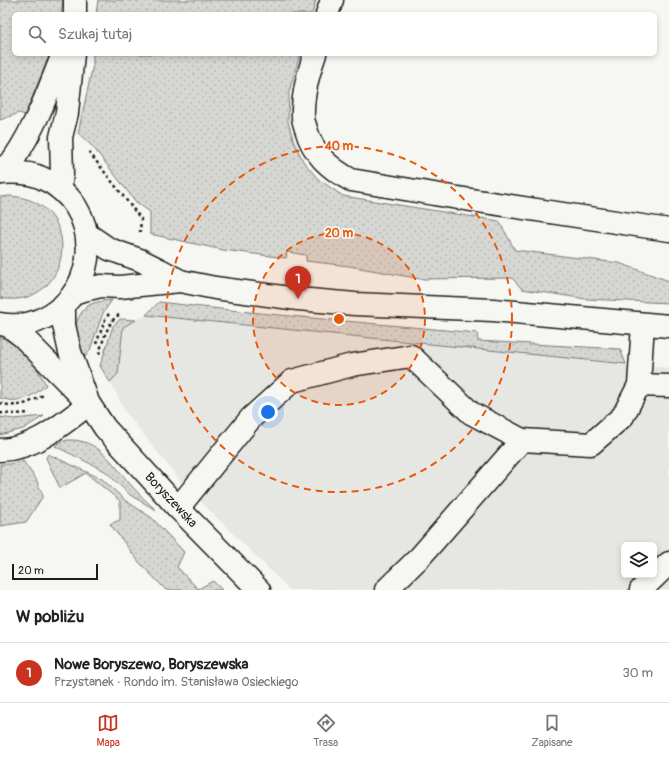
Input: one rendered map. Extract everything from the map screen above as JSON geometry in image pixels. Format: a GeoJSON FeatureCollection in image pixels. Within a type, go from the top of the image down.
{"type":"FeatureCollection","features":[{"type":"Feature","properties":{"kind":"main road"},"geometry":{"type":"LineString","coordinates":[[75,0],[75,12]]}},
{"type":"Feature","properties":{"kind":"main road"},"geometry":{"type":"LineString","coordinates":[[328,12],[332,0]]}},
{"type":"Feature","properties":{"kind":"main road"},"geometry":{"type":"LineString","coordinates":[[0,173],[14,158],[31,128],[62,56]]}},
{"type":"Feature","properties":{"kind":"main road"},"geometry":{"type":"LineString","coordinates":[[60,189],[62,174],[61,137],[66,113],[73,56]]}},
{"type":"Feature","properties":{"kind":"main road"},"geometry":{"type":"LineString","coordinates":[[314,56],[304,95],[303,119],[308,138],[320,157],[336,172],[351,180],[669,230]]}},
{"type":"Feature","properties":{"kind":"main road"},"geometry":{"type":"LineString","coordinates":[[0,173],[22,173],[42,178],[60,189],[72,202],[82,217],[87,234],[88,249],[87,264],[82,278],[70,298],[52,314],[39,320],[24,324],[5,325]]}},
{"type":"Feature","properties":{"kind":"main road"},"geometry":{"type":"LineString","coordinates":[[87,234],[109,248],[147,264],[180,281],[215,288],[355,304],[493,310],[669,326]]}},
{"type":"Feature","properties":{"kind":"main road"},"geometry":{"type":"LineString","coordinates":[[70,298],[101,286],[120,287],[180,281]]}},
{"type":"Feature","properties":{"kind":"main road","name":"Boryszewska"},"geometry":{"type":"LineString","coordinates":[[70,298],[64,325],[70,352],[70,374]]}},
{"type":"Feature","properties":{"kind":"main road"},"geometry":{"type":"LineString","coordinates":[[178,508],[251,418],[292,381],[352,365],[411,356],[471,412],[522,440],[591,444],[623,416],[639,385],[643,324]]}},
{"type":"Feature","properties":{"kind":"main road","name":"Boryszewska"},"geometry":{"type":"LineString","coordinates":[[5,325],[22,336],[70,374],[105,428],[178,508],[259,590]]}},
{"type":"Feature","properties":{"kind":"main road"},"geometry":{"type":"LineString","coordinates":[[639,385],[669,386]]}},
{"type":"Feature","properties":{"kind":"main road"},"geometry":{"type":"LineString","coordinates":[[0,450],[9,450],[27,445],[43,437],[89,404]]}},
{"type":"Feature","properties":{"kind":"main road"},"geometry":{"type":"LineString","coordinates":[[386,590],[420,557],[522,440]]}},
{"type":"Feature","properties":{"kind":"main road"},"geometry":{"type":"LineString","coordinates":[[642,590],[669,563]]}},
{"type":"Feature","properties":{"kind":"path"},"geometry":{"type":"LineString","coordinates":[[0,403],[21,406],[29,403],[47,392],[88,361],[105,320],[117,300],[120,287]]}},
{"type":"Feature","properties":{"kind":"shaded area"},"geometry":{"type":"Polygon","coordinates":[[[0,0],[63,0],[61,12],[12,12],[12,56],[49,56],[25,115],[19,113],[0,120],[0,0]]]}},
{"type":"Feature","properties":{"kind":"shaded area"},"geometry":{"type":"Polygon","coordinates":[[[98,0],[316,0],[313,12],[96,12],[98,0]]]}},
{"type":"Feature","properties":{"kind":"shaded area"},"geometry":{"type":"Polygon","coordinates":[[[93,56],[299,56],[289,92],[288,122],[294,142],[303,161],[318,179],[343,196],[499,221],[515,250],[619,263],[669,281],[669,303],[586,299],[522,289],[512,278],[421,279],[349,266],[306,261],[306,255],[287,252],[286,258],[223,250],[150,234],[150,212],[136,202],[93,147],[78,133],[93,65],[93,56]]]}},
{"type":"Feature","properties":{"kind":"shaded area"},"geometry":{"type":"Polygon","coordinates":[[[9,196],[35,202],[51,216],[60,234],[62,254],[56,273],[43,289],[24,298],[0,298],[0,197],[9,196]]]}},
{"type":"Feature","properties":{"kind":"shaded area"},"geometry":{"type":"Polygon","coordinates":[[[112,300],[103,313],[90,350],[85,357],[76,341],[75,336],[76,325],[80,315],[86,307],[91,304],[112,300]]]}},
{"type":"Feature","properties":{"kind":"shaded area"},"geometry":{"type":"Polygon","coordinates":[[[159,302],[278,315],[477,333],[478,341],[620,349],[626,364],[146,315],[159,302]]]}},
{"type":"Feature","properties":{"kind":"shaded area"},"geometry":{"type":"Polygon","coordinates":[[[146,315],[669,368],[669,590],[290,590],[182,483],[125,411],[110,382],[118,374],[123,327],[146,315]]]}},
{"type":"Feature","properties":{"kind":"shaded area"},"geometry":{"type":"Polygon","coordinates":[[[120,319],[136,320],[123,327],[118,374],[110,382],[100,366],[113,326],[120,319]]]}},
{"type":"Feature","properties":{"kind":"shaded area"},"geometry":{"type":"Polygon","coordinates":[[[0,337],[15,345],[28,356],[46,385],[24,399],[7,400],[0,398],[0,337]]]}},
{"type":"Feature","properties":{"kind":"shaded area"},"geometry":{"type":"Polygon","coordinates":[[[44,416],[23,429],[0,435],[0,417],[14,419],[44,416]]]}},
{"type":"Feature","properties":{"kind":"shaded area"},"geometry":{"type":"Polygon","coordinates":[[[68,440],[88,444],[104,454],[146,501],[156,510],[130,495],[105,471],[55,446],[60,442],[68,440]]]}},
{"type":"Feature","properties":{"kind":"shaded area"},"geometry":{"type":"Polygon","coordinates":[[[48,454],[102,479],[126,501],[152,518],[184,552],[177,567],[198,589],[213,581],[222,590],[166,590],[139,562],[110,524],[120,520],[120,501],[86,473],[60,488],[46,458],[48,454]]]}},
{"type":"Feature","properties":{"kind":"shaded area"},"geometry":{"type":"Polygon","coordinates":[[[23,461],[36,479],[43,496],[26,522],[0,526],[0,464],[23,461]]]}},
{"type":"Feature","properties":{"kind":"place","name":"Nowe Boryszewo, Boryszewska"},"geometry":{"type":"Point","coordinates":[298,299]}}]}
